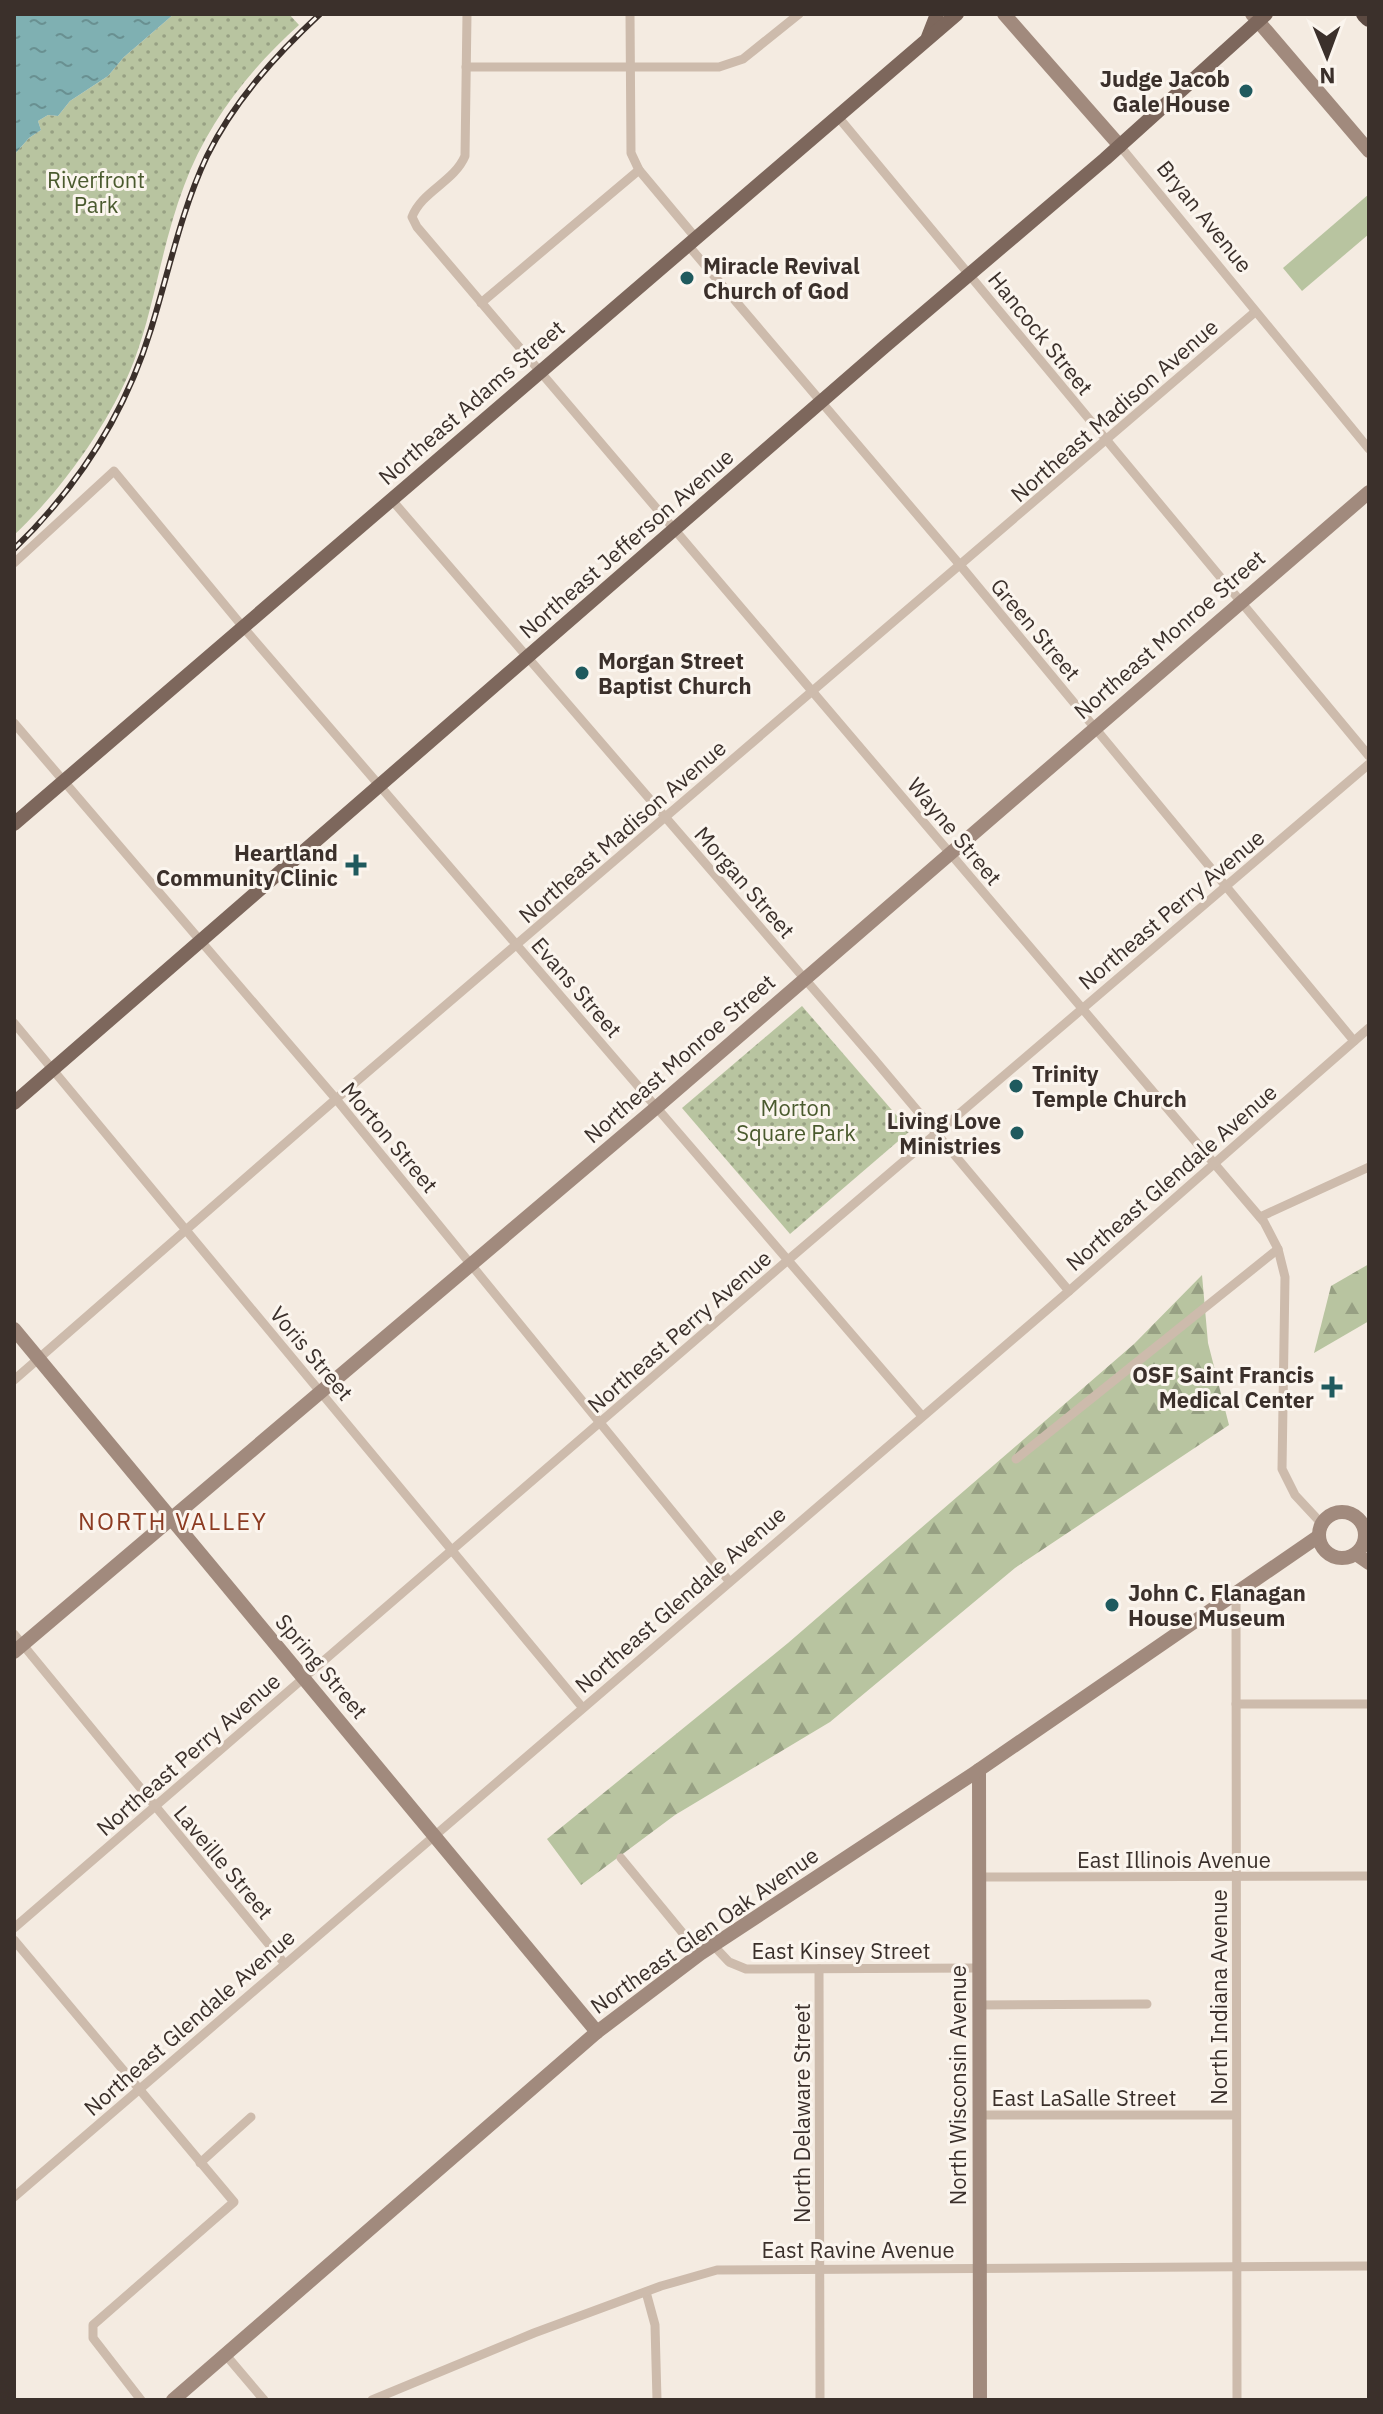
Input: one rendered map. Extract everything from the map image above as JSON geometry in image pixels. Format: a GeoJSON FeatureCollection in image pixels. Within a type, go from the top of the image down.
{"type":"FeatureCollection","features":[{"type":"Feature","properties":{"kind":"main road"},"geometry":{"type":"LineString","coordinates":[[926,42],[937,14]]}},
{"type":"Feature","properties":{"kind":"main road","name":"Northeast Adams Street"},"geometry":{"type":"LineString","coordinates":[[14,824],[957,14]]}},
{"type":"Feature","properties":{"kind":"main road","name":"Northeast Jefferson Avenue"},"geometry":{"type":"LineString","coordinates":[[14,1103],[1120,146],[1259,17]]}},
{"type":"Feature","properties":{"kind":"street"},"geometry":{"type":"LineString","coordinates":[[467,14],[466,67],[719,67],[753,52],[799,14]]}},
{"type":"Feature","properties":{"kind":"street","name":"Green Street"},"geometry":{"type":"LineString","coordinates":[[630,14],[629,142],[633,162],[691,241],[1354,1041]]}},
{"type":"Feature","properties":{"kind":"street","name":"Bryan Avenue"},"geometry":{"type":"LineString","coordinates":[[1004,14],[1120,146],[1369,449]]}},
{"type":"Feature","properties":{"kind":"street"},"geometry":{"type":"LineString","coordinates":[[1259,17],[1369,151]]}},
{"type":"Feature","properties":{"kind":"street","name":"Wayne Street"},"geometry":{"type":"LineString","coordinates":[[466,67],[465,156],[460,168],[416,206],[412,217],[417,227],[1260,1217],[1278,1249],[1285,1285],[1282,1469],[1295,1495],[1321,1530]]}},
{"type":"Feature","properties":{"kind":"street","name":"Hancock Street"},"geometry":{"type":"LineString","coordinates":[[839,118],[1369,756]]}},
{"type":"Feature","properties":{"kind":"street"},"geometry":{"type":"LineString","coordinates":[[481,303],[639,170]]}},
{"type":"Feature","properties":{"kind":"street","name":"Northeast Madison Avenue"},"geometry":{"type":"LineString","coordinates":[[14,1380],[336,1099],[1255,312]]}},
{"type":"Feature","properties":{"kind":"street","name":"Evans Street"},"geometry":{"type":"LineString","coordinates":[[14,563],[114,471],[243,627],[922,1416]]}},
{"type":"Feature","properties":{"kind":"street","name":"Northeast Monroe Street"},"geometry":{"type":"LineString","coordinates":[[17,1643],[170,1519],[658,1106],[1369,492]]}},
{"type":"Feature","properties":{"kind":"street","name":"Morgan Street"},"geometry":{"type":"LineString","coordinates":[[391,499],[938,1133],[1069,1291]]}},
{"type":"Feature","properties":{"kind":"street","name":"Morton Street"},"geometry":{"type":"LineString","coordinates":[[14,723],[336,1099],[729,1581]]}},
{"type":"Feature","properties":{"kind":"street","name":"Northeast Perry Avenue"},"geometry":{"type":"LineString","coordinates":[[14,1928],[1369,764]]}},
{"type":"Feature","properties":{"kind":"street","name":"Voris Street"},"geometry":{"type":"LineString","coordinates":[[14,1023],[582,1707]]}},
{"type":"Feature","properties":{"kind":"street","name":"Northeast Glendale Avenue"},"geometry":{"type":"LineString","coordinates":[[14,2197],[1069,1291],[1369,1028]]}},
{"type":"Feature","properties":{"kind":"street"},"geometry":{"type":"LineString","coordinates":[[1260,1217],[1369,1167]]}},
{"type":"Feature","properties":{"kind":"street"},"geometry":{"type":"LineString","coordinates":[[1016,1459],[1278,1249]]}},
{"type":"Feature","properties":{"kind":"street","name":"Spring Street"},"geometry":{"type":"LineString","coordinates":[[14,1329],[597,2032]]}},
{"type":"Feature","properties":{"kind":"street"},"geometry":{"type":"LineString","coordinates":[[1339,1513],[1363,1513],[1364,1543],[1356,1554],[1343,1558],[1329,1554],[1321,1543],[1321,1530],[1339,1513]]}},
{"type":"Feature","properties":{"kind":"street","name":"Northeast Glen Oak Avenue"},"geometry":{"type":"LineString","coordinates":[[173,2400],[597,2032],[706,1950],[979,1770],[1263,1576],[1321,1530]]}},
{"type":"Feature","properties":{"kind":"street","name":"Northeast Glen Oak Avenue"},"geometry":{"type":"LineString","coordinates":[[1263,1576],[1306,1557],[1329,1554]]}},
{"type":"Feature","properties":{"kind":"street"},"geometry":{"type":"LineString","coordinates":[[1356,1554],[1369,1563]]}},
{"type":"Feature","properties":{"kind":"street","name":"North Indiana Avenue"},"geometry":{"type":"LineString","coordinates":[[1236,1594],[1237,2400]]}},
{"type":"Feature","properties":{"kind":"street","name":"Laveille Street"},"geometry":{"type":"LineString","coordinates":[[17,1643],[285,1964]]}},
{"type":"Feature","properties":{"kind":"street"},"geometry":{"type":"LineString","coordinates":[[1236,1704],[1369,1704]]}},
{"type":"Feature","properties":{"kind":"street","name":"North Wisconsin Avenue"},"geometry":{"type":"LineString","coordinates":[[979,1770],[980,2400]]}},
{"type":"Feature","properties":{"kind":"street"},"geometry":{"type":"LineString","coordinates":[[933,1800],[952,1793],[968,1796],[975,1810],[979,1840]]}},
{"type":"Feature","properties":{"kind":"street","name":"East Kinsey Street"},"geometry":{"type":"LineString","coordinates":[[621,1858],[706,1950],[743,1968],[978,1968]]}},
{"type":"Feature","properties":{"kind":"street","name":"East Illinois Avenue"},"geometry":{"type":"LineString","coordinates":[[979,1877],[1369,1876]]}},
{"type":"Feature","properties":{"kind":"street"},"geometry":{"type":"LineString","coordinates":[[14,1940],[234,2202],[93,2325],[93,2338],[141,2400]]}},
{"type":"Feature","properties":{"kind":"street","name":"North Delaware Street"},"geometry":{"type":"LineString","coordinates":[[819,1969],[820,2400]]}},
{"type":"Feature","properties":{"kind":"street"},"geometry":{"type":"LineString","coordinates":[[978,2005],[1147,2004]]}},
{"type":"Feature","properties":{"kind":"street","name":"East LaSalle Street"},"geometry":{"type":"LineString","coordinates":[[979,2115],[1236,2115]]}},
{"type":"Feature","properties":{"kind":"street"},"geometry":{"type":"LineString","coordinates":[[200,2163],[251,2117]]}},
{"type":"Feature","properties":{"kind":"street","name":"East Ravine Avenue"},"geometry":{"type":"LineString","coordinates":[[372,2400],[534,2333],[717,2270],[1369,2266]]}},
{"type":"Feature","properties":{"kind":"street"},"geometry":{"type":"LineString","coordinates":[[646,2292],[655,2325],[657,2400]]}},
{"type":"Feature","properties":{"kind":"street"},"geometry":{"type":"LineString","coordinates":[[225,2354],[264,2400]]}},
{"type":"Feature","properties":{"kind":"green space","name":"Riverfront Park"},"geometry":{"type":"Polygon","coordinates":[[[174,14],[289,14],[299,25],[247,79],[205,140],[176,208],[148,318],[124,384],[67,477],[14,535],[14,155],[41,130],[38,121],[48,115],[58,116],[70,101],[108,76],[124,57],[174,14]]]}},
{"type":"Feature","properties":{"kind":"green space"},"geometry":{"type":"Polygon","coordinates":[[[1369,194],[1369,234],[1302,291],[1283,268],[1369,194]]]}},
{"type":"Feature","properties":{"kind":"green space","name":"Morton Square Park"},"geometry":{"type":"Polygon","coordinates":[[[802,1006],[910,1131],[790,1234],[682,1108],[802,1006]]]}},
{"type":"Feature","properties":{"kind":"green space"},"geometry":{"type":"Polygon","coordinates":[[[1369,1264],[1369,1321],[1314,1353],[1331,1286],[1369,1264]]]}},
{"type":"Feature","properties":{"kind":"green space"},"geometry":{"type":"Polygon","coordinates":[[[1202,1275],[1208,1343],[1229,1425],[1015,1568],[830,1722],[675,1815],[581,1885],[547,1839],[788,1643],[1134,1344],[1202,1275]]]}},
{"type":"Feature","properties":{"kind":"water"},"geometry":{"type":"Polygon","coordinates":[[[14,14],[174,14],[124,57],[108,76],[70,101],[58,116],[48,115],[38,121],[41,130],[14,155],[14,14]]]}},
{"type":"Feature","properties":{"kind":"railway"},"geometry":{"type":"LineString","coordinates":[[14,549],[78,475],[113,420],[151,329],[190,198],[218,136],[257,80],[320,14]]}},
{"type":"Feature","properties":{"kind":"place","name":"Judge Jacob Gale House"},"geometry":{"type":"Point","coordinates":[1246,91]}},
{"type":"Feature","properties":{"kind":"place","name":"Miracle Revival Church of God"},"geometry":{"type":"Point","coordinates":[687,278]}},
{"type":"Feature","properties":{"kind":"place","name":"Morgan Street Baptist Church"},"geometry":{"type":"Point","coordinates":[582,673]}},
{"type":"Feature","properties":{"kind":"place","name":"Heartland Community Clinic"},"geometry":{"type":"Point","coordinates":[356,865]}},
{"type":"Feature","properties":{"kind":"place","name":"Trinity Temple Church"},"geometry":{"type":"Point","coordinates":[1016,1086]}},
{"type":"Feature","properties":{"kind":"place","name":"Living Love Ministries"},"geometry":{"type":"Point","coordinates":[1017,1133]}},
{"type":"Feature","properties":{"kind":"place","name":"OSF Saint Francis Medical Center"},"geometry":{"type":"Point","coordinates":[1332,1387]}},
{"type":"Feature","properties":{"kind":"place","name":"John C. Flanagan House Museum"},"geometry":{"type":"Point","coordinates":[1112,1605]}},
{"type":"Feature","properties":{"kind":"district","name":"NORTH VALLEY"},"geometry":{"type":"Point","coordinates":[173,1521]}}]}
